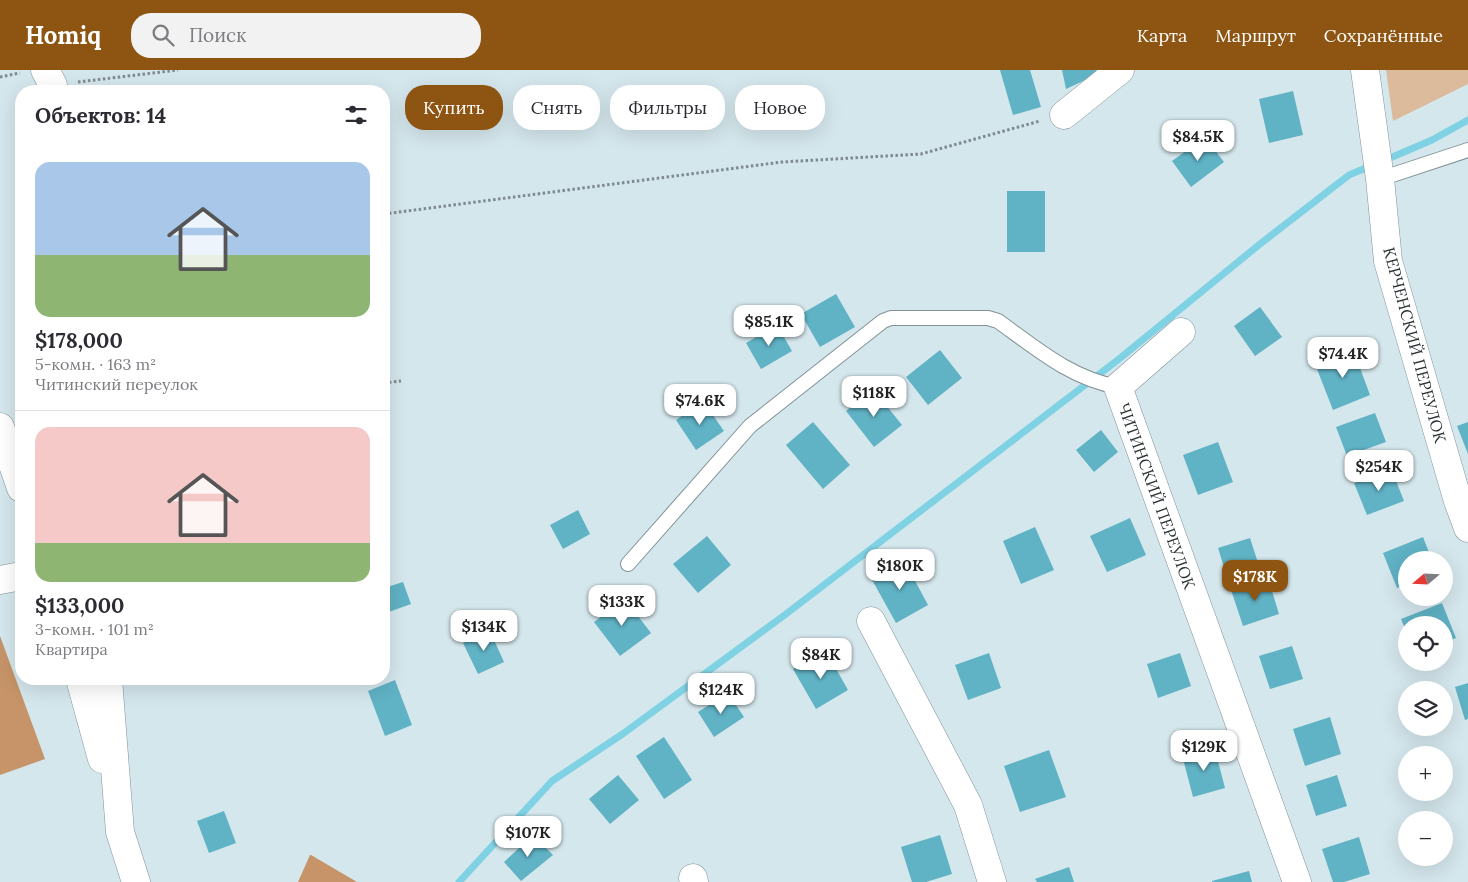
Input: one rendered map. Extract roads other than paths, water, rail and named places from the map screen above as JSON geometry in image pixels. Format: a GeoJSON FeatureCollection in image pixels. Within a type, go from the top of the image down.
{"type":"FeatureCollection","features":[{"type":"Feature","properties":{"kind":"street"},"geometry":{"type":"LineString","coordinates":[[1064,115],[1120,70]]}},
{"type":"Feature","properties":{"kind":"street","name":"КЕРЧЕНСКИЙ ПЕРЕУЛОК"},"geometry":{"type":"LineString","coordinates":[[1365,70],[1380,179],[1388,261],[1463,500],[1468,528]]}},
{"type":"Feature","properties":{"kind":"street","name":"ЧИТИНСКИЙ ПЕРЕУЛОК"},"geometry":{"type":"LineString","coordinates":[[1181,332],[1108,385],[1297,882]]}},
{"type":"Feature","properties":{"kind":"street"},"geometry":{"type":"LineString","coordinates":[[0,427],[15,471]]}},
{"type":"Feature","properties":{"kind":"street"},"geometry":{"type":"LineString","coordinates":[[0,580],[15,577]]}},
{"type":"Feature","properties":{"kind":"street"},"geometry":{"type":"LineString","coordinates":[[871,621],[968,804],[992,882]]}},
{"type":"Feature","properties":{"kind":"street"},"geometry":{"type":"LineString","coordinates":[[82,685],[120,832],[136,882]]}},
{"type":"Feature","properties":{"kind":"street"},"geometry":{"type":"LineString","coordinates":[[108,685],[120,832]]}},
{"type":"Feature","properties":{"kind":"lane"},"geometry":{"type":"LineString","coordinates":[[1380,179],[1468,150]]}},
{"type":"Feature","properties":{"kind":"lane"},"geometry":{"type":"LineString","coordinates":[[628,564],[750,426],[883,321],[891,318],[988,318],[998,321],[1066,369],[1108,385]]}},
{"type":"Feature","properties":{"kind":"waterway"},"geometry":{"type":"LineString","coordinates":[[1383,161],[1432,140],[1468,120]]}},
{"type":"Feature","properties":{"kind":"waterway"},"geometry":{"type":"LineString","coordinates":[[459,882],[552,781],[624,733],[786,614],[1119,359],[1260,244],[1349,175],[1373,165]]}}]}
